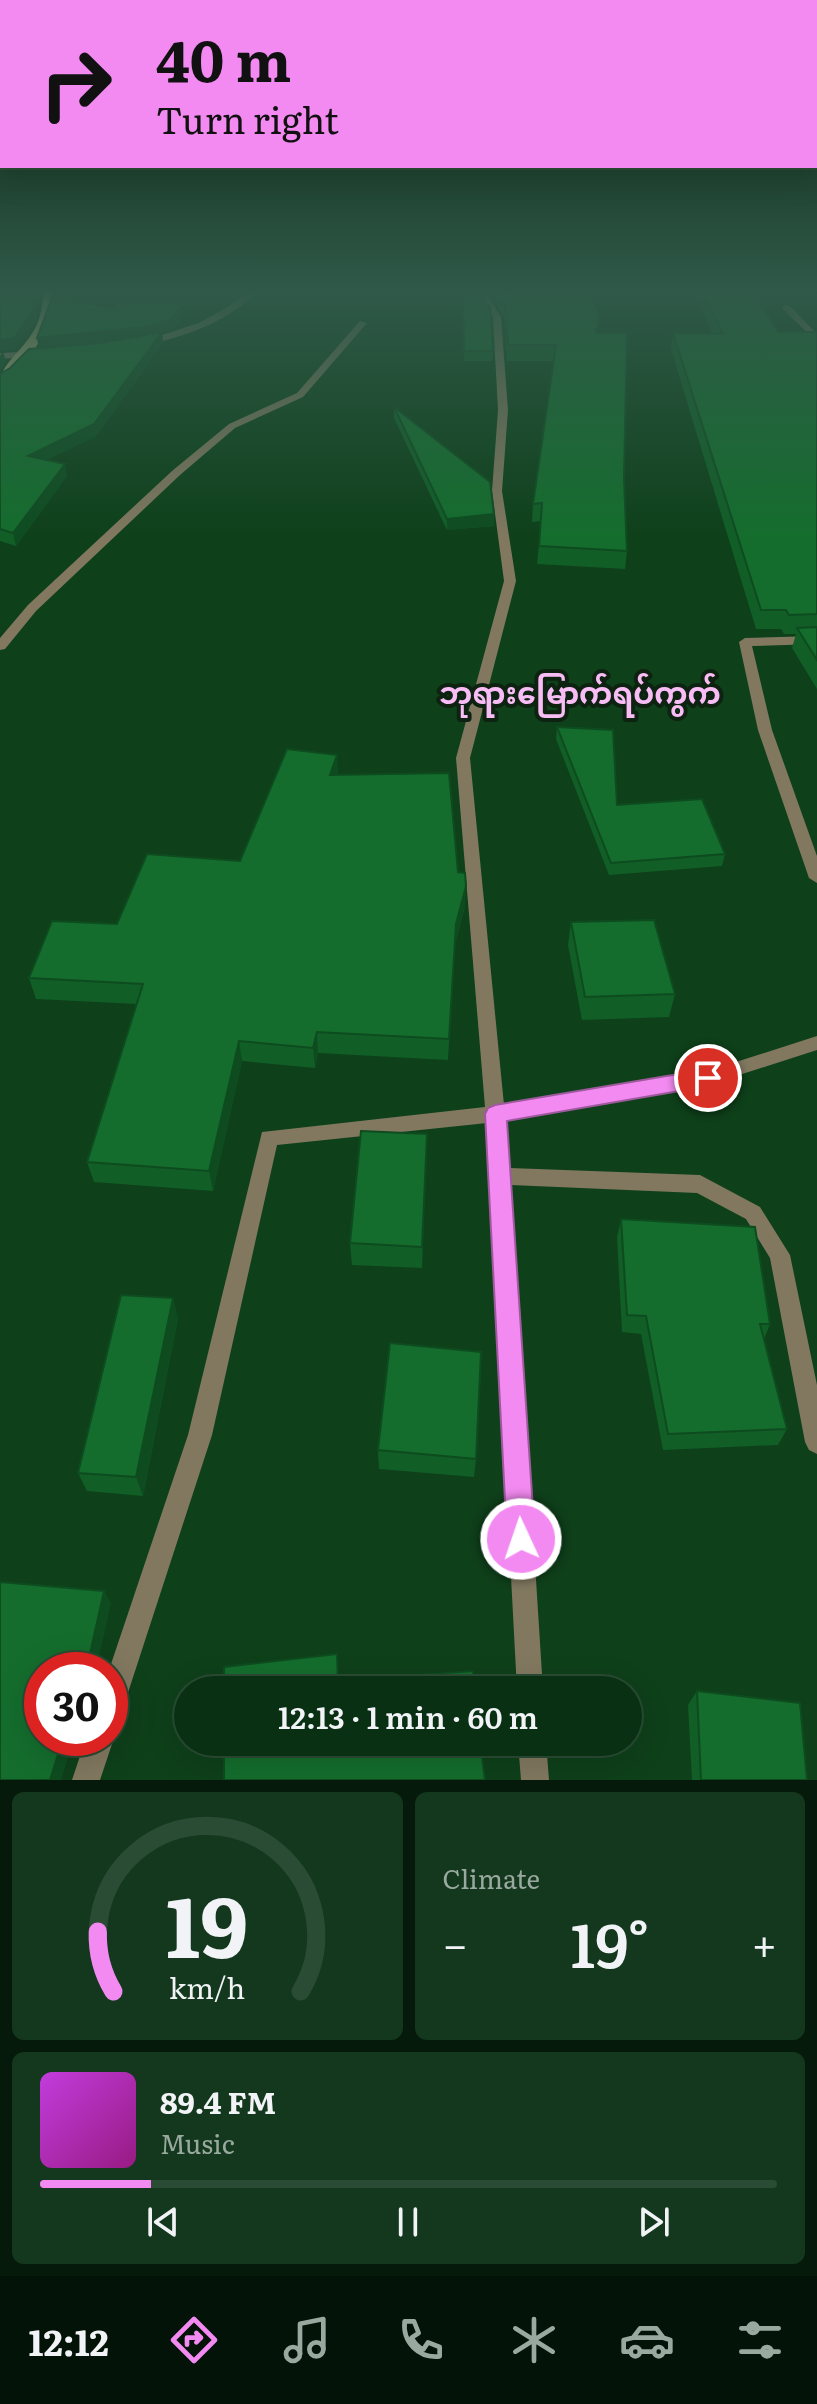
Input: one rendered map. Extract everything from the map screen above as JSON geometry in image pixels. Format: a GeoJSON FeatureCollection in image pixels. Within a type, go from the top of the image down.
{"type":"FeatureCollection","features":[{"type":"Feature","properties":{"kind":"street"},"geometry":{"type":"LineString","coordinates":[[0,646],[32,608],[176,473],[232,426],[300,395],[319,373]]}},
{"type":"Feature","properties":{"kind":"street"},"geometry":{"type":"LineString","coordinates":[[501,373],[503,410],[497,491],[510,581],[463,758],[501,1176],[529,1676]]}},
{"type":"Feature","properties":{"kind":"street"},"geometry":{"type":"LineString","coordinates":[[817,640],[745,642],[765,730],[817,878]]}},
{"type":"Feature","properties":{"kind":"street"},"geometry":{"type":"LineString","coordinates":[[128,1653],[200,1435],[269,1138],[495,1114],[708,1078],[817,1043]]}},
{"type":"Feature","properties":{"kind":"street"},"geometry":{"type":"LineString","coordinates":[[501,1176],[700,1184],[753,1213],[780,1255],[817,1442]]}},
{"type":"Feature","properties":{"kind":"street"},"geometry":{"type":"LineString","coordinates":[[86,1780],[94,1756]]}},
{"type":"Feature","properties":{"kind":"street"},"geometry":{"type":"LineString","coordinates":[[533,1756],[535,1780]]}},
{"type":"Feature","properties":{"kind":"building"},"geometry":{"type":"Polygon","coordinates":[[[132,373],[94,424],[28,456],[65,464],[13,533],[0,529],[0,374],[132,373]]]}},
{"type":"Feature","properties":{"kind":"building"},"geometry":{"type":"Polygon","coordinates":[[[552,373],[626,373],[624,479],[627,551],[539,546],[542,503],[533,504],[552,373]]]}},
{"type":"Feature","properties":{"kind":"building"},"geometry":{"type":"Polygon","coordinates":[[[686,373],[817,373],[817,614],[789,615],[786,610],[761,610],[686,373]]]}},
{"type":"Feature","properties":{"kind":"building"},"geometry":{"type":"Polygon","coordinates":[[[394,407],[490,482],[494,514],[447,519],[394,407]]]}},
{"type":"Feature","properties":{"kind":"building"},"geometry":{"type":"Polygon","coordinates":[[[817,627],[817,660],[797,628],[817,627]]]}},
{"type":"Feature","properties":{"kind":"building"},"geometry":{"type":"Polygon","coordinates":[[[557,727],[613,730],[617,805],[702,799],[725,854],[611,863],[557,727]]]}},
{"type":"Feature","properties":{"kind":"building"},"geometry":{"type":"Polygon","coordinates":[[[287,749],[337,755],[330,775],[449,773],[458,872],[465,873],[466,886],[456,924],[449,1039],[317,1032],[313,1048],[239,1041],[209,1171],[87,1162],[143,984],[29,978],[52,921],[117,924],[147,854],[240,861],[287,749]]]}},
{"type":"Feature","properties":{"kind":"building"},"geometry":{"type":"Polygon","coordinates":[[[654,920],[675,994],[585,997],[571,922],[654,920]]]}},
{"type":"Feature","properties":{"kind":"building"},"geometry":{"type":"Polygon","coordinates":[[[361,1131],[427,1134],[422,1247],[350,1243],[361,1131]]]}},
{"type":"Feature","properties":{"kind":"building"},"geometry":{"type":"Polygon","coordinates":[[[621,1219],[755,1227],[770,1324],[760,1324],[787,1429],[668,1434],[646,1316],[627,1315],[621,1219]]]}},
{"type":"Feature","properties":{"kind":"building"},"geometry":{"type":"Polygon","coordinates":[[[121,1295],[173,1298],[136,1477],[78,1473],[121,1295]]]}},
{"type":"Feature","properties":{"kind":"building"},"geometry":{"type":"Polygon","coordinates":[[[390,1343],[481,1352],[476,1459],[378,1450],[390,1343]]]}},
{"type":"Feature","properties":{"kind":"building"},"geometry":{"type":"Polygon","coordinates":[[[0,1582],[104,1591],[90,1652],[24,1652],[24,1756],[57,1756],[50,1780],[0,1780],[0,1582]]]}},
{"type":"Feature","properties":{"kind":"building"},"geometry":{"type":"Polygon","coordinates":[[[337,1654],[338,1676],[224,1676],[224,1667],[337,1654]]]}},
{"type":"Feature","properties":{"kind":"building"},"geometry":{"type":"Polygon","coordinates":[[[473,1671],[474,1676],[406,1676],[473,1671]]]}},
{"type":"Feature","properties":{"kind":"building"},"geometry":{"type":"Polygon","coordinates":[[[697,1691],[800,1703],[807,1780],[701,1780],[697,1691]]]}},
{"type":"Feature","properties":{"kind":"building"},"geometry":{"type":"Polygon","coordinates":[[[224,1756],[482,1756],[485,1780],[224,1780],[224,1756]]]}},
{"type":"Feature","properties":{"kind":"district","name":"ဘုရားမြောက်ရပ်ကွက်"},"geometry":{"type":"Point","coordinates":[580,691]}},
{"type":"Feature","properties":{"kind":"route"},"geometry":{"type":"LineString","coordinates":[[521,1539],[495,1114],[708,1078]]}}]}
